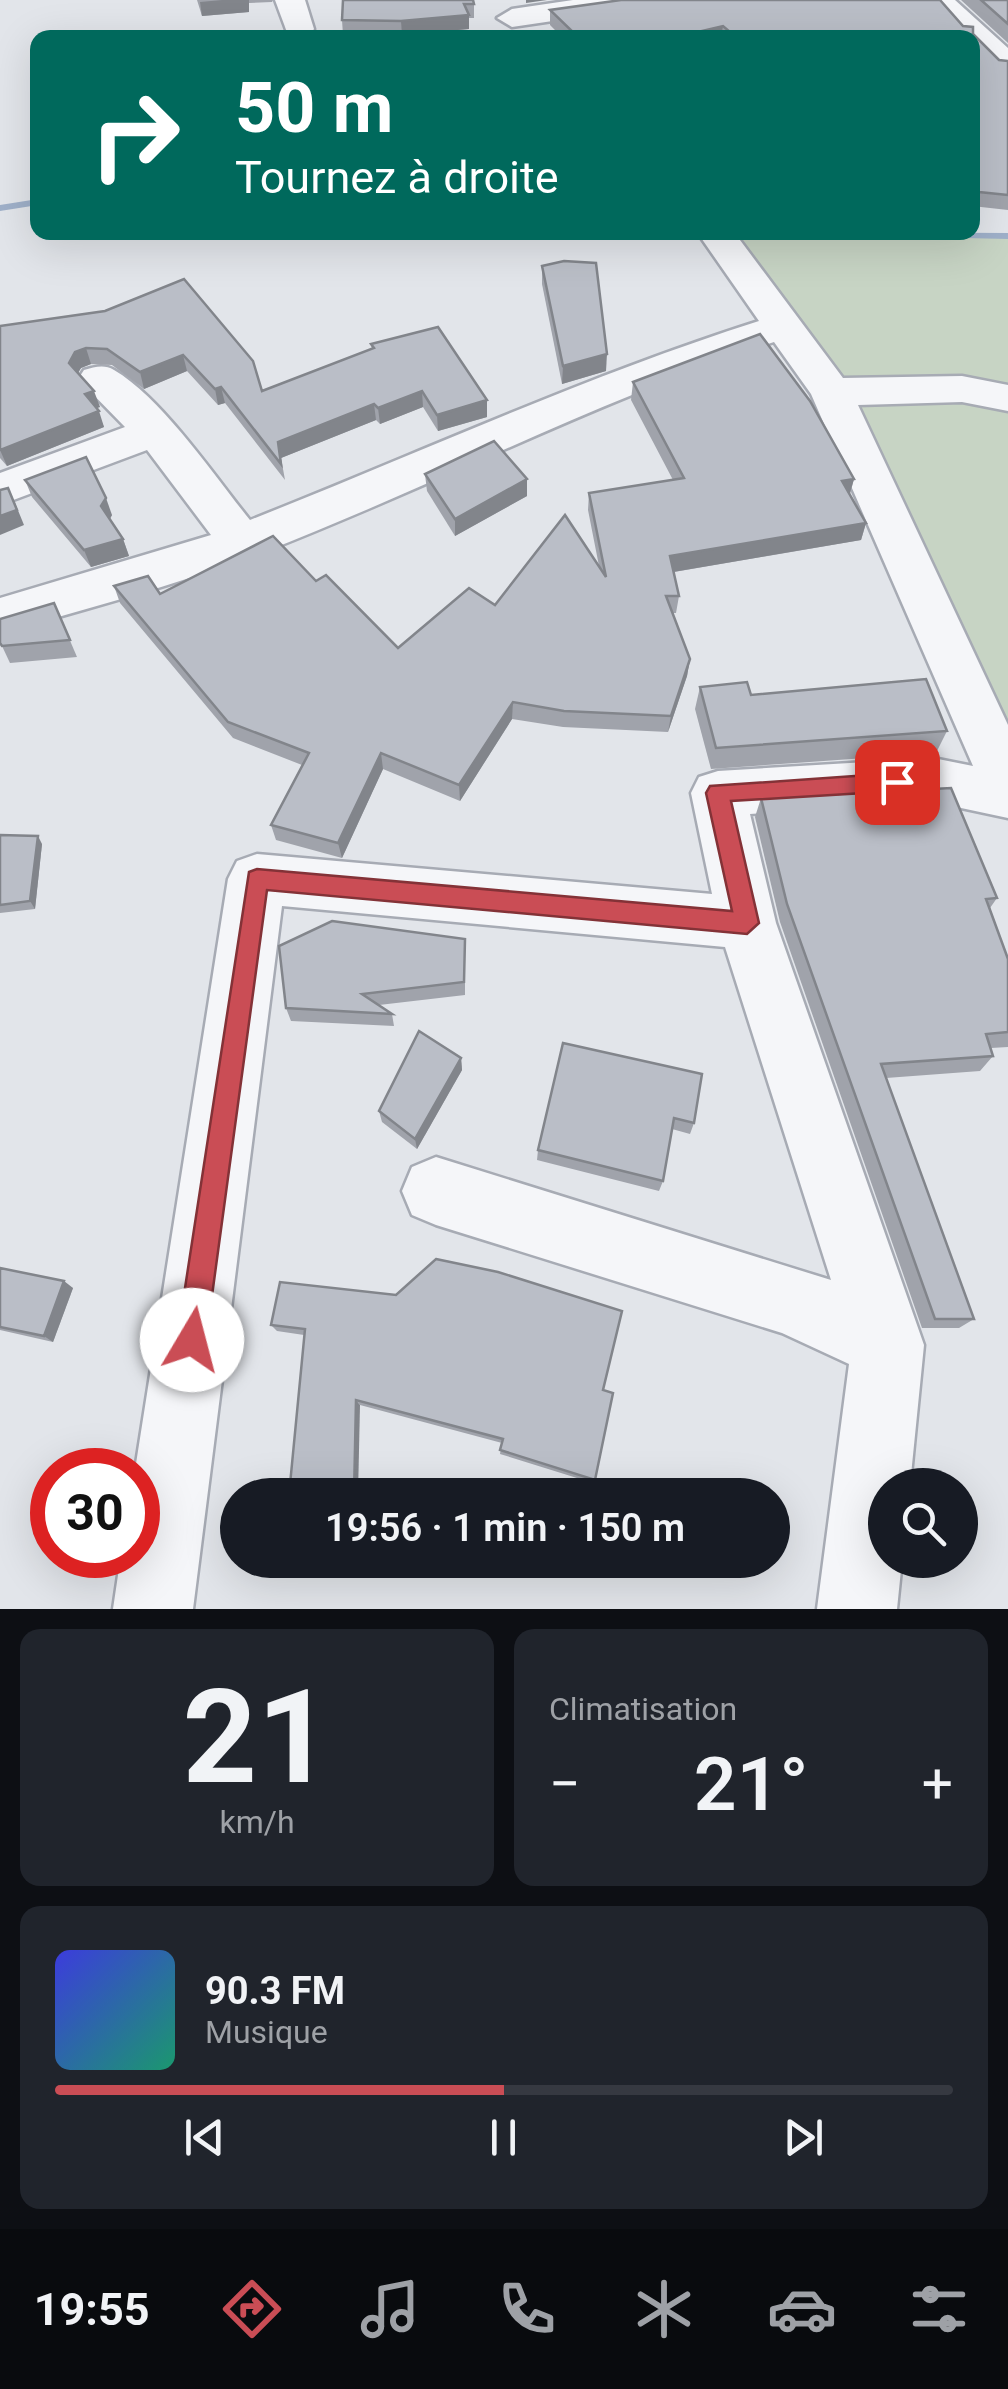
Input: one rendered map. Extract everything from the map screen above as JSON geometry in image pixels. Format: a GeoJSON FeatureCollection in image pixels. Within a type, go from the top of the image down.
{"type":"FeatureCollection","features":[{"type":"Feature","properties":{"kind":"street"},"geometry":{"type":"LineString","coordinates":[[515,18],[634,0]]}},
{"type":"Feature","properties":{"kind":"street"},"geometry":{"type":"LineString","coordinates":[[938,0],[970,30]]}},
{"type":"Feature","properties":{"kind":"street"},"geometry":{"type":"LineString","coordinates":[[980,40],[1008,66]]}},
{"type":"Feature","properties":{"kind":"street"},"geometry":{"type":"LineString","coordinates":[[720,240],[780,327],[831,392],[1008,784]]}},
{"type":"Feature","properties":{"kind":"street"},"geometry":{"type":"LineString","coordinates":[[0,616],[242,542],[534,423],[653,368],[780,327]]}},
{"type":"Feature","properties":{"kind":"street"},"geometry":{"type":"LineString","coordinates":[[100,378],[155,431],[242,542]]}},
{"type":"Feature","properties":{"kind":"street"},"geometry":{"type":"LineString","coordinates":[[831,392],[962,389],[1008,398]]}},
{"type":"Feature","properties":{"kind":"street"},"geometry":{"type":"LineString","coordinates":[[0,490],[155,431]]}},
{"type":"Feature","properties":{"kind":"street"},"geometry":{"type":"LineString","coordinates":[[857,1609],[888,1345],[747,923],[718,793],[933,780],[1008,796]]}},
{"type":"Feature","properties":{"kind":"street"},"geometry":{"type":"LineString","coordinates":[[153,1609],[257,879],[747,923]]}},
{"type":"Feature","properties":{"kind":"street"},"geometry":{"type":"LineString","coordinates":[[436,1190],[782,1298],[822,1312],[888,1345]]}},
{"type":"Feature","properties":{"kind":"green space"},"geometry":{"type":"Polygon","coordinates":[[[980,234],[1008,236],[1008,785],[776,327],[717,240],[980,240],[980,234]]]}},
{"type":"Feature","properties":{"kind":"building"},"geometry":{"type":"Polygon","coordinates":[[[343,0],[473,0],[474,4],[464,4],[469,15],[401,21],[342,20],[343,0]]]}},
{"type":"Feature","properties":{"kind":"building"},"geometry":{"type":"Polygon","coordinates":[[[621,0],[940,0],[963,26],[973,30],[728,30],[723,26],[706,30],[571,30],[550,10],[621,0]]]}},
{"type":"Feature","properties":{"kind":"building"},"geometry":{"type":"Polygon","coordinates":[[[981,0],[1008,0],[1008,24],[981,0]]]}},
{"type":"Feature","properties":{"kind":"building"},"geometry":{"type":"Polygon","coordinates":[[[980,41],[999,60],[1008,61],[1008,195],[980,192],[980,41]]]}},
{"type":"Feature","properties":{"kind":"building"},"geometry":{"type":"Polygon","coordinates":[[[564,261],[596,263],[607,354],[563,366],[542,266],[564,261]]]}},
{"type":"Feature","properties":{"kind":"building"},"geometry":{"type":"Polygon","coordinates":[[[184,279],[253,361],[262,391],[374,348],[371,344],[438,327],[487,400],[437,415],[422,391],[378,408],[374,404],[278,442],[281,464],[221,387],[215,389],[183,355],[140,372],[107,349],[86,348],[75,352],[69,363],[94,391],[85,394],[99,411],[0,450],[0,326],[105,311],[184,279]]]}},
{"type":"Feature","properties":{"kind":"building"},"geometry":{"type":"Polygon","coordinates":[[[760,334],[810,401],[854,479],[842,481],[866,523],[670,556],[679,596],[666,596],[690,659],[671,716],[564,711],[513,702],[459,785],[381,753],[338,843],[271,825],[309,753],[228,722],[114,586],[148,576],[160,594],[273,536],[316,581],[326,575],[398,648],[469,588],[495,605],[565,515],[606,577],[589,493],[684,478],[633,382],[760,334]]]}},
{"type":"Feature","properties":{"kind":"building"},"geometry":{"type":"Polygon","coordinates":[[[494,441],[527,479],[455,519],[425,474],[494,441]]]}},
{"type":"Feature","properties":{"kind":"building"},"geometry":{"type":"Polygon","coordinates":[[[86,457],[106,498],[101,506],[123,539],[84,550],[25,480],[86,457]]]}},
{"type":"Feature","properties":{"kind":"building"},"geometry":{"type":"Polygon","coordinates":[[[8,488],[17,510],[0,516],[0,490],[8,488]]]}},
{"type":"Feature","properties":{"kind":"building"},"geometry":{"type":"Polygon","coordinates":[[[54,603],[70,640],[2,646],[0,619],[54,603]]]}},
{"type":"Feature","properties":{"kind":"building"},"geometry":{"type":"Polygon","coordinates":[[[926,679],[947,731],[716,748],[700,687],[747,682],[751,695],[926,679]]]}},
{"type":"Feature","properties":{"kind":"building"},"geometry":{"type":"Polygon","coordinates":[[[951,788],[997,898],[986,899],[1008,959],[1008,1032],[986,1034],[993,1056],[881,1064],[974,1319],[935,1319],[787,904],[761,798],[951,788]]]}},
{"type":"Feature","properties":{"kind":"building"},"geometry":{"type":"Polygon","coordinates":[[[0,835],[38,836],[30,901],[0,905],[0,835]]]}},
{"type":"Feature","properties":{"kind":"building"},"geometry":{"type":"Polygon","coordinates":[[[332,921],[465,939],[464,982],[362,994],[392,1014],[286,1008],[279,946],[332,921]]]}},
{"type":"Feature","properties":{"kind":"building"},"geometry":{"type":"Polygon","coordinates":[[[419,1031],[461,1058],[415,1139],[379,1111],[419,1031]]]}},
{"type":"Feature","properties":{"kind":"building"},"geometry":{"type":"Polygon","coordinates":[[[563,1043],[702,1074],[694,1123],[674,1118],[663,1181],[538,1150],[563,1043]]]}},
{"type":"Feature","properties":{"kind":"building"},"geometry":{"type":"Polygon","coordinates":[[[436,1259],[498,1272],[622,1311],[603,1390],[613,1393],[595,1478],[500,1450],[503,1439],[356,1400],[354,1478],[291,1478],[305,1329],[271,1325],[280,1282],[396,1295],[436,1259]]]}},
{"type":"Feature","properties":{"kind":"building"},"geometry":{"type":"Polygon","coordinates":[[[0,1268],[64,1281],[44,1336],[0,1327],[0,1268]]]}},
{"type":"Feature","properties":{"kind":"waterway"},"geometry":{"type":"LineString","coordinates":[[0,208],[30,203]]}},
{"type":"Feature","properties":{"kind":"waterway"},"geometry":{"type":"LineString","coordinates":[[980,235],[1008,236]]}},
{"type":"Feature","properties":{"kind":"route"},"geometry":{"type":"LineString","coordinates":[[192,1340],[257,879],[747,923],[718,793],[897,782]]}}]}
